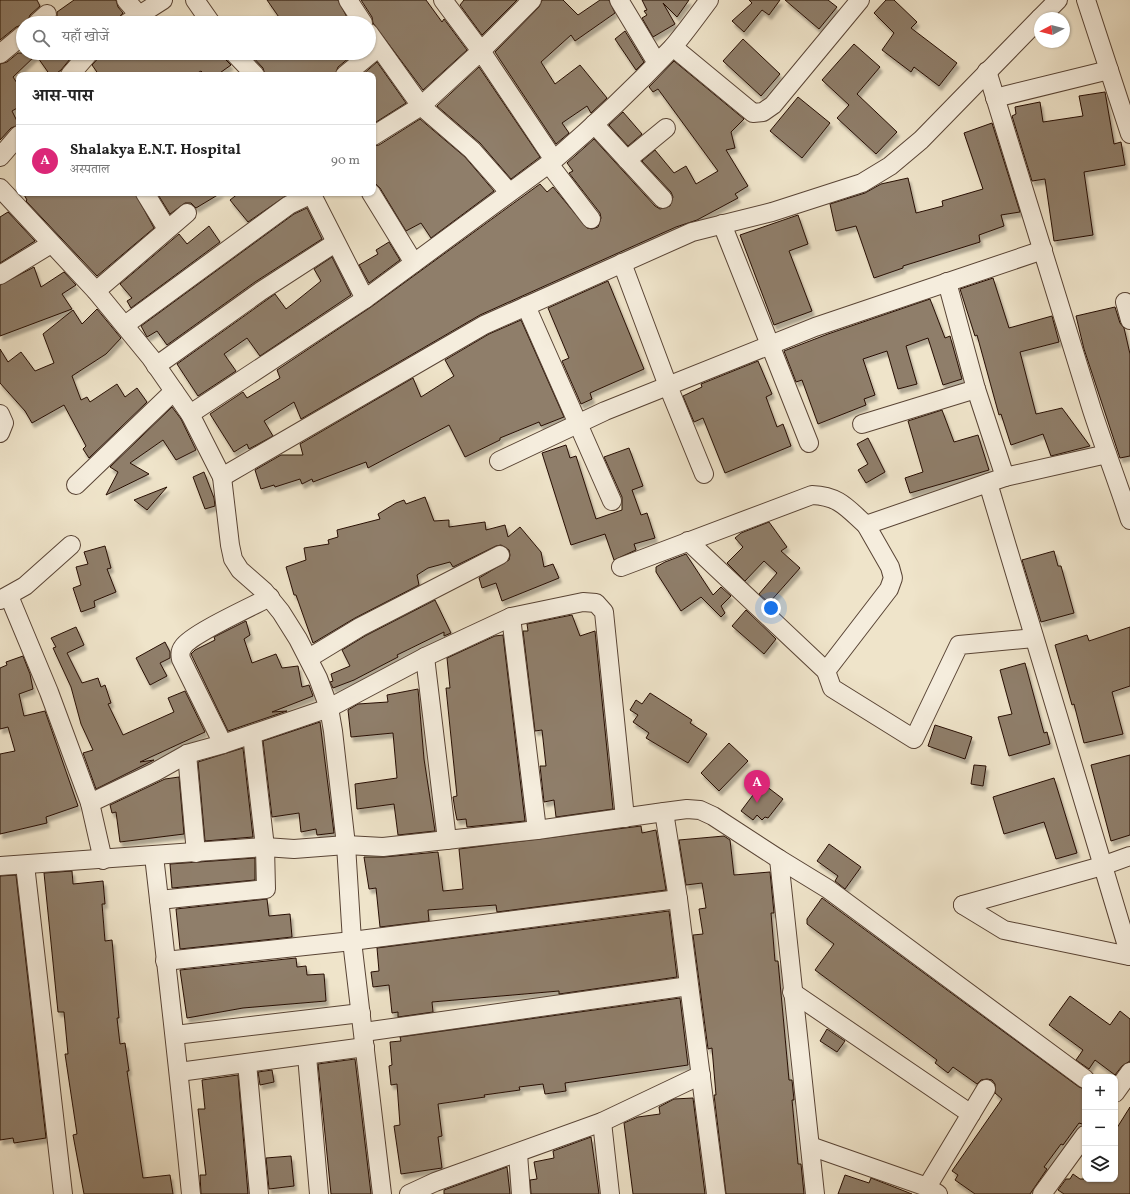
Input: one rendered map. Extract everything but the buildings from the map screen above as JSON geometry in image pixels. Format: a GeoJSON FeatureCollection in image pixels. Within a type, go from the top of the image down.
{"type":"FeatureCollection","features":[{"type":"Feature","properties":{"kind":"street"},"geometry":{"type":"LineString","coordinates":[[126,0],[132,16]]}},
{"type":"Feature","properties":{"kind":"street"},"geometry":{"type":"LineString","coordinates":[[138,16],[163,0]]}},
{"type":"Feature","properties":{"kind":"street"},"geometry":{"type":"LineString","coordinates":[[195,0],[206,16]]}},
{"type":"Feature","properties":{"kind":"street"},"geometry":{"type":"LineString","coordinates":[[348,0],[358,16]]}},
{"type":"Feature","properties":{"kind":"street"},"geometry":{"type":"LineString","coordinates":[[443,0],[481,51],[552,162],[591,219]]}},
{"type":"Feature","properties":{"kind":"street"},"geometry":{"type":"LineString","coordinates":[[376,134],[421,106],[481,51],[532,0]]}},
{"type":"Feature","properties":{"kind":"street"},"geometry":{"type":"LineString","coordinates":[[619,0],[657,63]]}},
{"type":"Feature","properties":{"kind":"street"},"geometry":{"type":"LineString","coordinates":[[190,414],[365,299],[448,240],[509,192],[552,162],[594,124],[673,47],[709,0]]}},
{"type":"Feature","properties":{"kind":"street"},"geometry":{"type":"LineString","coordinates":[[673,47],[753,113],[763,112],[773,105],[860,0]]}},
{"type":"Feature","properties":{"kind":"street"},"geometry":{"type":"LineString","coordinates":[[1046,12],[1058,0]]}},
{"type":"Feature","properties":{"kind":"street"},"geometry":{"type":"LineString","coordinates":[[1086,0],[1109,70],[1126,92],[1130,134]]}},
{"type":"Feature","properties":{"kind":"street"},"geometry":{"type":"LineString","coordinates":[[222,477],[484,325],[692,232],[772,212],[862,184],[890,166],[921,140],[1034,24]]}},
{"type":"Feature","properties":{"kind":"street"},"geometry":{"type":"LineString","coordinates":[[0,54],[16,41]]}},
{"type":"Feature","properties":{"kind":"street"},"geometry":{"type":"LineString","coordinates":[[376,43],[421,106],[472,150],[509,192]]}},
{"type":"Feature","properties":{"kind":"street"},"geometry":{"type":"LineString","coordinates":[[73,72],[83,60]]}},
{"type":"Feature","properties":{"kind":"street"},"geometry":{"type":"LineString","coordinates":[[241,60],[253,72]]}},
{"type":"Feature","properties":{"kind":"street"},"geometry":{"type":"LineString","coordinates":[[347,72],[357,60]]}},
{"type":"Feature","properties":{"kind":"street"},"geometry":{"type":"LineString","coordinates":[[995,98],[1109,70]]}},
{"type":"Feature","properties":{"kind":"street"},"geometry":{"type":"LineString","coordinates":[[987,71],[1043,250],[1117,463],[1130,520]]}},
{"type":"Feature","properties":{"kind":"street"},"geometry":{"type":"LineString","coordinates":[[594,124],[663,199]]}},
{"type":"Feature","properties":{"kind":"street"},"geometry":{"type":"LineString","coordinates":[[628,160],[666,128]]}},
{"type":"Feature","properties":{"kind":"street"},"geometry":{"type":"LineString","coordinates":[[0,157],[16,138]]}},
{"type":"Feature","properties":{"kind":"street"},"geometry":{"type":"LineString","coordinates":[[0,188],[96,291],[125,325],[190,414],[222,477],[233,559],[240,570],[267,594],[298,639],[309,658],[329,708],[346,846],[352,941],[382,1194]]}},
{"type":"Feature","properties":{"kind":"street"},"geometry":{"type":"LineString","coordinates":[[147,196],[167,230]]}},
{"type":"Feature","properties":{"kind":"street"},"geometry":{"type":"LineString","coordinates":[[125,325],[290,205],[307,196]]}},
{"type":"Feature","properties":{"kind":"street"},"geometry":{"type":"LineString","coordinates":[[312,196],[365,299]]}},
{"type":"Feature","properties":{"kind":"street"},"geometry":{"type":"LineString","coordinates":[[373,196],[414,263]]}},
{"type":"Feature","properties":{"kind":"street"},"geometry":{"type":"LineString","coordinates":[[96,291],[187,213]]}},
{"type":"Feature","properties":{"kind":"street"},"geometry":{"type":"LineString","coordinates":[[722,224],[809,443]]}},
{"type":"Feature","properties":{"kind":"street"},"geometry":{"type":"LineString","coordinates":[[156,366],[261,291],[335,243]]}},
{"type":"Feature","properties":{"kind":"street"},"geometry":{"type":"LineString","coordinates":[[0,275],[51,244]]}},
{"type":"Feature","properties":{"kind":"street"},"geometry":{"type":"LineString","coordinates":[[499,461],[604,411],[815,327],[1043,250]]}},
{"type":"Feature","properties":{"kind":"street"},"geometry":{"type":"LineString","coordinates":[[622,263],[668,386],[704,474]]}},
{"type":"Feature","properties":{"kind":"street"},"geometry":{"type":"LineString","coordinates":[[947,282],[976,389],[1005,477]]}},
{"type":"Feature","properties":{"kind":"street"},"geometry":{"type":"LineString","coordinates":[[1125,302],[1130,320]]}},
{"type":"Feature","properties":{"kind":"street"},"geometry":{"type":"LineString","coordinates":[[526,306],[612,501]]}},
{"type":"Feature","properties":{"kind":"street"},"geometry":{"type":"LineString","coordinates":[[862,424],[976,389]]}},
{"type":"Feature","properties":{"kind":"street"},"geometry":{"type":"LineString","coordinates":[[76,485],[174,391]]}},
{"type":"Feature","properties":{"kind":"street"},"geometry":{"type":"LineString","coordinates":[[0,414],[4,423],[0,433]]}},
{"type":"Feature","properties":{"kind":"street"},"geometry":{"type":"LineString","coordinates":[[866,525],[1005,477],[1117,463]]}},
{"type":"Feature","properties":{"kind":"street"},"geometry":{"type":"LineString","coordinates":[[988,483],[1102,866],[1130,956],[1004,930],[963,905],[1102,866],[1130,856]]}},
{"type":"Feature","properties":{"kind":"street"},"geometry":{"type":"LineString","coordinates":[[621,567],[812,495],[826,496],[838,500],[866,525],[890,567],[893,578],[889,589],[826,672]]}},
{"type":"Feature","properties":{"kind":"street"},"geometry":{"type":"LineString","coordinates":[[688,541],[826,672],[832,688],[914,740],[959,645],[1034,638]]}},
{"type":"Feature","properties":{"kind":"street"},"geometry":{"type":"LineString","coordinates":[[71,545],[25,586],[5,598],[49,692],[90,803],[103,860]]}},
{"type":"Feature","properties":{"kind":"street"},"geometry":{"type":"LineString","coordinates":[[309,658],[360,628],[500,555]]}},
{"type":"Feature","properties":{"kind":"street"},"geometry":{"type":"LineString","coordinates":[[223,744],[181,659],[180,652],[187,642],[267,594]]}},
{"type":"Feature","properties":{"kind":"street"},"geometry":{"type":"LineString","coordinates":[[90,803],[155,772],[187,754],[252,735],[284,722],[329,708],[425,657],[511,617],[583,602],[596,603],[604,612],[624,818]]}},
{"type":"Feature","properties":{"kind":"street"},"geometry":{"type":"LineString","coordinates":[[511,617],[537,830]]}},
{"type":"Feature","properties":{"kind":"street"},"geometry":{"type":"LineString","coordinates":[[425,657],[447,840]]}},
{"type":"Feature","properties":{"kind":"street"},"geometry":{"type":"LineString","coordinates":[[159,900],[266,889],[266,847],[252,735]]}},
{"type":"Feature","properties":{"kind":"street"},"geometry":{"type":"LineString","coordinates":[[187,754],[196,853]]}},
{"type":"Feature","properties":{"kind":"street"},"geometry":{"type":"LineString","coordinates":[[0,866],[103,860],[266,847],[294,849],[346,846],[383,847],[537,830],[687,809],[700,810],[713,816],[778,859],[828,889],[1082,1076]]}},
{"type":"Feature","properties":{"kind":"street"},"geometry":{"type":"LineString","coordinates":[[664,812],[678,899],[716,1194]]}},
{"type":"Feature","properties":{"kind":"street"},"geometry":{"type":"LineString","coordinates":[[154,856],[179,1072],[191,1194]]}},
{"type":"Feature","properties":{"kind":"street"},"geometry":{"type":"LineString","coordinates":[[778,859],[815,1194]]}},
{"type":"Feature","properties":{"kind":"street"},"geometry":{"type":"LineString","coordinates":[[25,865],[63,1194]]}},
{"type":"Feature","properties":{"kind":"street"},"geometry":{"type":"LineString","coordinates":[[165,961],[352,941],[678,899]]}},
{"type":"Feature","properties":{"kind":"street"},"geometry":{"type":"LineString","coordinates":[[179,1072],[307,1056],[364,1040],[689,986]]}},
{"type":"Feature","properties":{"kind":"street"},"geometry":{"type":"LineString","coordinates":[[792,992],[971,1114]]}},
{"type":"Feature","properties":{"kind":"street"},"geometry":{"type":"LineString","coordinates":[[174,1035],[361,1013]]}},
{"type":"Feature","properties":{"kind":"street"},"geometry":{"type":"LineString","coordinates":[[307,1056],[319,1194]]}},
{"type":"Feature","properties":{"kind":"street"},"geometry":{"type":"LineString","coordinates":[[247,1063],[259,1194]]}},
{"type":"Feature","properties":{"kind":"street"},"geometry":{"type":"LineString","coordinates":[[1118,1089],[1130,1072]]}},
{"type":"Feature","properties":{"kind":"street"},"geometry":{"type":"LineString","coordinates":[[409,1194],[436,1188],[518,1154],[602,1122],[701,1075]]}},
{"type":"Feature","properties":{"kind":"street"},"geometry":{"type":"LineString","coordinates":[[810,1146],[932,1190],[971,1114],[986,1089]]}},
{"type":"Feature","properties":{"kind":"street"},"geometry":{"type":"LineString","coordinates":[[602,1122],[610,1194]]}},
{"type":"Feature","properties":{"kind":"street"},"geometry":{"type":"LineString","coordinates":[[1042,1194],[1082,1139]]}},
{"type":"Feature","properties":{"kind":"street"},"geometry":{"type":"LineString","coordinates":[[518,1154],[521,1194]]}},
{"type":"Feature","properties":{"kind":"place","name":"Shalakya E.N.T. Hospital"},"geometry":{"type":"Point","coordinates":[757,803]}}]}
